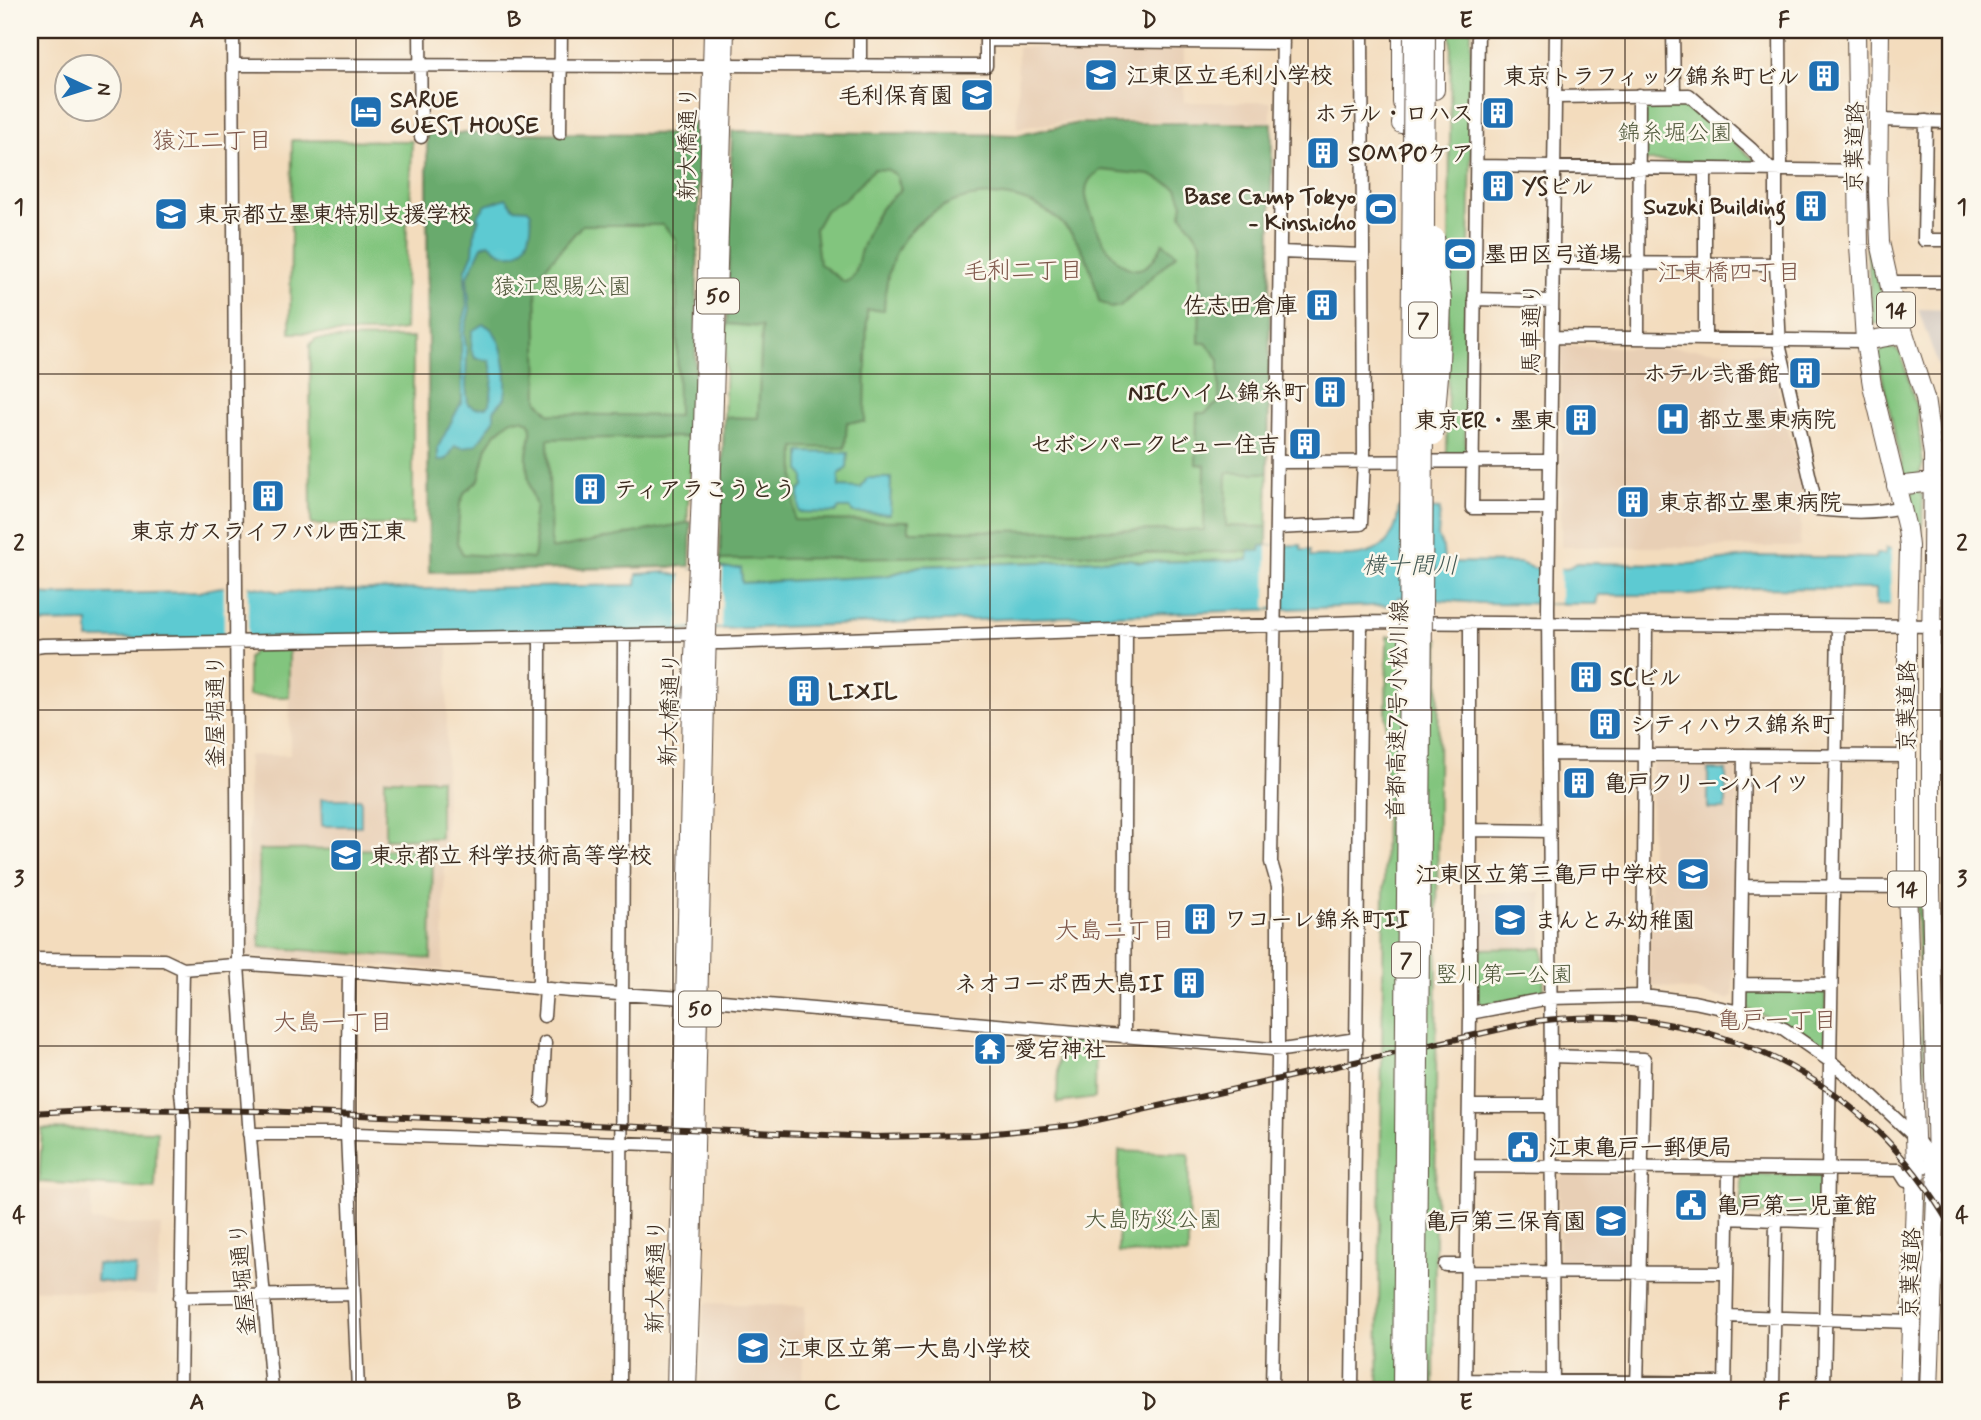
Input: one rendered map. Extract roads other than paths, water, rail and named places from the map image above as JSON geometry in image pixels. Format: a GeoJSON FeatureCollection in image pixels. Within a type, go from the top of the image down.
{"type":"FeatureCollection","features":[{"type":"Feature","properties":{"kind":"highway"},"geometry":{"type":"LineString","coordinates":[[1402,30],[1401,489],[1410,529]]}},
{"type":"Feature","properties":{"kind":"highway"},"geometry":{"type":"LineString","coordinates":[[1401,124],[1414,54],[1414,30]]}},
{"type":"Feature","properties":{"kind":"highway","name":"首都高速7号小松川線"},"geometry":{"type":"LineString","coordinates":[[1402,1390],[1414,30]]}},
{"type":"Feature","properties":{"kind":"highway","name":"首都高速7号小松川線"},"geometry":{"type":"LineString","coordinates":[[1416,1390],[1426,30]]}},
{"type":"Feature","properties":{"kind":"highway"},"geometry":{"type":"LineString","coordinates":[[1423,610],[1441,337],[1440,283],[1435,254],[1435,30]]}},
{"type":"Feature","properties":{"kind":"highway","name":"京葉道路"},"geometry":{"type":"LineString","coordinates":[[1856,30],[1857,170],[1865,341],[1872,385],[1909,546],[1907,887],[1916,1167],[1909,1390]]}},
{"type":"Feature","properties":{"kind":"highway","name":"京葉道路"},"geometry":{"type":"LineString","coordinates":[[1880,30],[1879,231],[1888,282],[1929,416],[1933,482],[1931,887],[1943,960],[1944,1167],[1929,1390]]}},
{"type":"Feature","properties":{"kind":"highway"},"geometry":{"type":"LineString","coordinates":[[1865,341],[1904,334]]}},
{"type":"Feature","properties":{"kind":"highway"},"geometry":{"type":"LineString","coordinates":[[1896,486],[1933,482]]}},
{"type":"Feature","properties":{"kind":"main road","name":"新大橋通り"},"geometry":{"type":"LineString","coordinates":[[712,30],[718,65]]}},
{"type":"Feature","properties":{"kind":"main road","name":"新大橋通り"},"geometry":{"type":"LineString","coordinates":[[688,1390],[693,998],[702,634],[718,65],[726,30]]}},
{"type":"Feature","properties":{"kind":"main road","name":"新大橋通り"},"geometry":{"type":"LineString","coordinates":[[675,1390],[680,1145],[693,998]]}},
{"type":"Feature","properties":{"kind":"street","name":"釜屋堀通り"},"geometry":{"type":"LineString","coordinates":[[233,30],[238,965],[249,1134],[272,1390]]}},
{"type":"Feature","properties":{"kind":"street"},"geometry":{"type":"LineString","coordinates":[[420,30],[421,137]]}},
{"type":"Feature","properties":{"kind":"street"},"geometry":{"type":"LineString","coordinates":[[560,133],[561,30]]}},
{"type":"Feature","properties":{"kind":"street"},"geometry":{"type":"LineString","coordinates":[[860,30],[860,66]]}},
{"type":"Feature","properties":{"kind":"street"},"geometry":{"type":"LineString","coordinates":[[1275,535],[1362,524],[1362,30]]}},
{"type":"Feature","properties":{"kind":"street"},"geometry":{"type":"LineString","coordinates":[[1478,30],[1472,508],[1549,509]]}},
{"type":"Feature","properties":{"kind":"street","name":"馬車通り"},"geometry":{"type":"LineString","coordinates":[[1553,1386],[1548,543],[1556,30]]}},
{"type":"Feature","properties":{"kind":"street"},"geometry":{"type":"LineString","coordinates":[[1673,30],[1674,95]]}},
{"type":"Feature","properties":{"kind":"street"},"geometry":{"type":"LineString","coordinates":[[1780,30],[1776,169],[1779,339],[1817,509],[1875,512],[1901,506]]}},
{"type":"Feature","properties":{"kind":"street"},"geometry":{"type":"LineString","coordinates":[[233,65],[986,66],[986,35],[1283,36],[1271,862],[1278,886],[1272,1390]]}},
{"type":"Feature","properties":{"kind":"street"},"geometry":{"type":"LineString","coordinates":[[1638,338],[1639,95]]}},
{"type":"Feature","properties":{"kind":"street"},"geometry":{"type":"LineString","coordinates":[[1556,96],[1689,95],[1776,169]]}},
{"type":"Feature","properties":{"kind":"street"},"geometry":{"type":"LineString","coordinates":[[1879,120],[1951,122]]}},
{"type":"Feature","properties":{"kind":"street"},"geometry":{"type":"LineString","coordinates":[[1926,121],[1924,240],[1951,240]]}},
{"type":"Feature","properties":{"kind":"street"},"geometry":{"type":"LineString","coordinates":[[1476,166],[1878,171]]}},
{"type":"Feature","properties":{"kind":"street"},"geometry":{"type":"LineString","coordinates":[[1705,169],[1705,339]]}},
{"type":"Feature","properties":{"kind":"street"},"geometry":{"type":"LineString","coordinates":[[1280,252],[1363,255]]}},
{"type":"Feature","properties":{"kind":"street"},"geometry":{"type":"LineString","coordinates":[[1553,263],[1776,264]]}},
{"type":"Feature","properties":{"kind":"street"},"geometry":{"type":"LineString","coordinates":[[1888,282],[1951,282]]}},
{"type":"Feature","properties":{"kind":"street"},"geometry":{"type":"LineString","coordinates":[[1474,299],[1552,300]]}},
{"type":"Feature","properties":{"kind":"street"},"geometry":{"type":"LineString","coordinates":[[1552,337],[1865,341]]}},
{"type":"Feature","properties":{"kind":"street"},"geometry":{"type":"LineString","coordinates":[[1277,462],[1550,461]]}},
{"type":"Feature","properties":{"kind":"street"},"geometry":{"type":"LineString","coordinates":[[30,647],[235,639],[540,638],[1126,629],[1361,622],[1838,626],[1931,618],[1951,626]]}},
{"type":"Feature","properties":{"kind":"street"},"geometry":{"type":"LineString","coordinates":[[1352,1390],[1361,622]]}},
{"type":"Feature","properties":{"kind":"street"},"geometry":{"type":"LineString","coordinates":[[1469,622],[1471,830],[1465,1385],[1725,1387],[1729,1170]]}},
{"type":"Feature","properties":{"kind":"street"},"geometry":{"type":"LineString","coordinates":[[1643,996],[1646,624]]}},
{"type":"Feature","properties":{"kind":"street"},"geometry":{"type":"LineString","coordinates":[[1824,1390],[1838,626]]}},
{"type":"Feature","properties":{"kind":"street"},"geometry":{"type":"LineString","coordinates":[[1124,1037],[1126,629]]}},
{"type":"Feature","properties":{"kind":"street"},"geometry":{"type":"LineString","coordinates":[[620,1390],[624,635]]}},
{"type":"Feature","properties":{"kind":"street"},"geometry":{"type":"LineString","coordinates":[[540,638],[544,1016]]}},
{"type":"Feature","properties":{"kind":"street"},"geometry":{"type":"LineString","coordinates":[[1549,754],[1907,755]]}},
{"type":"Feature","properties":{"kind":"street"},"geometry":{"type":"LineString","coordinates":[[1740,1012],[1744,755]]}},
{"type":"Feature","properties":{"kind":"street"},"geometry":{"type":"LineString","coordinates":[[1471,830],[1549,831]]}},
{"type":"Feature","properties":{"kind":"street"},"geometry":{"type":"LineString","coordinates":[[1742,886],[1931,887]]}},
{"type":"Feature","properties":{"kind":"street"},"geometry":{"type":"LineString","coordinates":[[30,959],[164,960],[183,969],[238,965],[349,971],[1278,1049],[1357,1039]]}},
{"type":"Feature","properties":{"kind":"street"},"geometry":{"type":"LineString","coordinates":[[180,1390],[183,969]]}},
{"type":"Feature","properties":{"kind":"street"},"geometry":{"type":"LineString","coordinates":[[349,971],[347,1134],[358,1390]]}},
{"type":"Feature","properties":{"kind":"street"},"geometry":{"type":"LineString","coordinates":[[1741,984],[1831,985]]}},
{"type":"Feature","properties":{"kind":"street"},"geometry":{"type":"LineString","coordinates":[[1470,1013],[1550,998],[1643,996],[1694,1002],[1740,1012],[1784,1029],[1830,1061],[1915,1137],[1944,1167]]}},
{"type":"Feature","properties":{"kind":"street"},"geometry":{"type":"LineString","coordinates":[[542,1100],[545,1043]]}},
{"type":"Feature","properties":{"kind":"street"},"geometry":{"type":"LineString","coordinates":[[1551,1056],[1644,1059],[1637,1386]]}},
{"type":"Feature","properties":{"kind":"street"},"geometry":{"type":"LineString","coordinates":[[1469,1106],[1551,1106]]}},
{"type":"Feature","properties":{"kind":"street"},"geometry":{"type":"LineString","coordinates":[[249,1134],[347,1134],[680,1145]]}},
{"type":"Feature","properties":{"kind":"street"},"geometry":{"type":"LineString","coordinates":[[1468,1166],[1899,1170],[1906,1181],[1916,1167],[1944,1167]]}},
{"type":"Feature","properties":{"kind":"street"},"geometry":{"type":"LineString","coordinates":[[1728,1219],[1827,1222]]}},
{"type":"Feature","properties":{"kind":"street"},"geometry":{"type":"LineString","coordinates":[[1773,1390],[1776,1220]]}},
{"type":"Feature","properties":{"kind":"street"},"geometry":{"type":"LineString","coordinates":[[1445,1265],[1552,1272],[1727,1273]]}},
{"type":"Feature","properties":{"kind":"street"},"geometry":{"type":"LineString","coordinates":[[180,1297],[354,1294]]}},
{"type":"Feature","properties":{"kind":"street"},"geometry":{"type":"LineString","coordinates":[[1726,1316],[1913,1322]]}},
{"type":"Feature","properties":{"kind":"water"},"geometry":{"type":"Polygon","coordinates":[[[506,198],[514,208],[528,209],[531,213],[527,242],[518,253],[511,254],[499,251],[489,243],[482,246],[467,278],[470,309],[464,333],[468,404],[476,408],[490,404],[493,377],[490,361],[475,358],[471,349],[472,331],[483,324],[490,328],[500,345],[505,368],[505,398],[494,410],[494,420],[477,444],[464,448],[455,446],[447,459],[438,461],[438,447],[462,401],[461,329],[467,307],[466,269],[473,253],[475,228],[479,219],[476,218],[486,205],[506,198]]]}},
{"type":"Feature","properties":{"kind":"water"},"geometry":{"type":"Polygon","coordinates":[[[800,452],[848,453],[847,468],[839,474],[839,487],[861,488],[867,478],[891,478],[890,514],[853,513],[850,508],[839,508],[836,513],[799,512],[799,491],[804,487],[804,476],[800,471],[800,452]]]}},
{"type":"Feature","properties":{"kind":"water","name":"横十間川"},"geometry":{"type":"Polygon","coordinates":[[[1399,507],[1440,509],[1438,537],[1443,548],[1444,562],[1520,563],[1532,568],[1567,569],[1576,563],[1690,564],[1755,556],[1875,558],[1876,554],[1885,554],[1886,548],[1951,554],[1951,608],[1888,604],[1876,606],[1876,589],[1750,588],[1690,595],[1598,595],[1596,604],[1479,603],[1398,597],[1397,605],[549,635],[88,639],[88,622],[30,623],[30,589],[48,595],[199,592],[239,586],[278,592],[636,585],[637,574],[666,572],[679,576],[692,570],[708,568],[741,568],[742,583],[886,576],[920,566],[1129,559],[1140,562],[1248,560],[1249,550],[1260,551],[1261,546],[1301,545],[1301,550],[1310,550],[1310,557],[1356,556],[1380,547],[1389,538],[1396,525],[1399,507]]]}},
{"type":"Feature","properties":{"kind":"water"},"geometry":{"type":"Polygon","coordinates":[[[1708,770],[1726,770],[1726,809],[1708,809],[1708,770]]]}},
{"type":"Feature","properties":{"kind":"water"},"geometry":{"type":"Polygon","coordinates":[[[321,799],[361,799],[361,826],[322,826],[321,799]]]}},
{"type":"Feature","properties":{"kind":"water"},"geometry":{"type":"Polygon","coordinates":[[[97,1264],[136,1267],[134,1285],[96,1281],[97,1264]]]}},
{"type":"Feature","properties":{"kind":"railway"},"geometry":{"type":"LineString","coordinates":[[30,1113],[110,1109],[263,1111],[874,1137],[975,1135],[1075,1125],[1537,1021],[1600,1018],[1662,1023],[1720,1037],[1776,1059],[1827,1089],[1874,1128],[1916,1174],[1951,1227]]}},
{"type":"Feature","properties":{"kind":"place","name":"江東区立毛利小学校"},"geometry":{"type":"Point","coordinates":[1101,75]}},
{"type":"Feature","properties":{"kind":"place","name":"東京トラフィック錦糸町ビル"},"geometry":{"type":"Point","coordinates":[1824,76]}},
{"type":"Feature","properties":{"kind":"place","name":"毛利保育園"},"geometry":{"type":"Point","coordinates":[977,95]}},
{"type":"Feature","properties":{"kind":"place","name":"SARUE GUEST HOUSE"},"geometry":{"type":"Point","coordinates":[366,112]}},
{"type":"Feature","properties":{"kind":"place","name":"ホテル・ロハス"},"geometry":{"type":"Point","coordinates":[1498,113]}},
{"type":"Feature","properties":{"kind":"place","name":"SOMPOケア"},"geometry":{"type":"Point","coordinates":[1323,153]}},
{"type":"Feature","properties":{"kind":"place","name":"YSビル"},"geometry":{"type":"Point","coordinates":[1498,186]}},
{"type":"Feature","properties":{"kind":"place","name":"Suzuki Building"},"geometry":{"type":"Point","coordinates":[1811,206]}},
{"type":"Feature","properties":{"kind":"place","name":"Base Camp Tokyo - Kinshicho"},"geometry":{"type":"Point","coordinates":[1381,209]}},
{"type":"Feature","properties":{"kind":"place","name":"東京都立墨東特別支援学校"},"geometry":{"type":"Point","coordinates":[171,214]}},
{"type":"Feature","properties":{"kind":"place","name":"墨田区弓道場"},"geometry":{"type":"Point","coordinates":[1460,254]}},
{"type":"Feature","properties":{"kind":"place","name":"佐志田倉庫"},"geometry":{"type":"Point","coordinates":[1322,305]}},
{"type":"Feature","properties":{"kind":"place","name":"ホテル弐番館"},"geometry":{"type":"Point","coordinates":[1805,373]}},
{"type":"Feature","properties":{"kind":"place","name":"NICハイム錦糸町"},"geometry":{"type":"Point","coordinates":[1330,392]}},
{"type":"Feature","properties":{"kind":"place","name":"都立墨東病院"},"geometry":{"type":"Point","coordinates":[1673,419]}},
{"type":"Feature","properties":{"kind":"place","name":"東京ER・墨東"},"geometry":{"type":"Point","coordinates":[1581,420]}},
{"type":"Feature","properties":{"kind":"place","name":"セボンパークビュー住吉"},"geometry":{"type":"Point","coordinates":[1305,444]}},
{"type":"Feature","properties":{"kind":"place","name":"ティアラこうとう"},"geometry":{"type":"Point","coordinates":[590,489]}},
{"type":"Feature","properties":{"kind":"place","name":"東京ガスライフバル西江東"},"geometry":{"type":"Point","coordinates":[268,496]}},
{"type":"Feature","properties":{"kind":"place","name":"東京都立墨東病院"},"geometry":{"type":"Point","coordinates":[1633,502]}},
{"type":"Feature","properties":{"kind":"place","name":"SCビル"},"geometry":{"type":"Point","coordinates":[1586,677]}},
{"type":"Feature","properties":{"kind":"place","name":"LIXIL"},"geometry":{"type":"Point","coordinates":[804,691]}},
{"type":"Feature","properties":{"kind":"place","name":"シティハウス錦糸町"},"geometry":{"type":"Point","coordinates":[1605,724]}},
{"type":"Feature","properties":{"kind":"place","name":"亀戸クリーンハイツ"},"geometry":{"type":"Point","coordinates":[1579,783]}},
{"type":"Feature","properties":{"kind":"place","name":"東京都立 科学技術高等学校"},"geometry":{"type":"Point","coordinates":[346,855]}},
{"type":"Feature","properties":{"kind":"place","name":"江東区立第三亀戸中学校"},"geometry":{"type":"Point","coordinates":[1693,874]}},
{"type":"Feature","properties":{"kind":"place","name":"ワコーレ錦糸町II"},"geometry":{"type":"Point","coordinates":[1200,919]}},
{"type":"Feature","properties":{"kind":"place","name":"まんとみ幼稚園"},"geometry":{"type":"Point","coordinates":[1510,920]}},
{"type":"Feature","properties":{"kind":"place","name":"ネオコーポ西大島II"},"geometry":{"type":"Point","coordinates":[1189,983]}},
{"type":"Feature","properties":{"kind":"place","name":"愛宕神社"},"geometry":{"type":"Point","coordinates":[990,1049]}},
{"type":"Feature","properties":{"kind":"place","name":"江東亀戸一郵便局"},"geometry":{"type":"Point","coordinates":[1523,1147]}},
{"type":"Feature","properties":{"kind":"place","name":"亀戸第二児童館"},"geometry":{"type":"Point","coordinates":[1691,1205]}},
{"type":"Feature","properties":{"kind":"place","name":"亀戸第三保育園"},"geometry":{"type":"Point","coordinates":[1611,1221]}},
{"type":"Feature","properties":{"kind":"place","name":"江東区立第一大島小学校"},"geometry":{"type":"Point","coordinates":[753,1348]}},
{"type":"Feature","properties":{"kind":"district","name":"猿江二丁目"},"geometry":{"type":"Point","coordinates":[212,140]}},
{"type":"Feature","properties":{"kind":"district","name":"毛利二丁目"},"geometry":{"type":"Point","coordinates":[1023,270]}},
{"type":"Feature","properties":{"kind":"district","name":"江東橋四丁目"},"geometry":{"type":"Point","coordinates":[1729,272]}},
{"type":"Feature","properties":{"kind":"district","name":"大島二丁目"},"geometry":{"type":"Point","coordinates":[1115,930]}},
{"type":"Feature","properties":{"kind":"district","name":"亀戸一丁目"},"geometry":{"type":"Point","coordinates":[1777,1020]}},
{"type":"Feature","properties":{"kind":"district","name":"大島一丁目"},"geometry":{"type":"Point","coordinates":[333,1022]}},
{"type":"Feature","properties":{"kind":"park label","name":"錦糸堀公園"},"geometry":{"type":"Point","coordinates":[1675,132]}},
{"type":"Feature","properties":{"kind":"park label","name":"猿江恩賜公園"},"geometry":{"type":"Point","coordinates":[562,286]}},
{"type":"Feature","properties":{"kind":"park label","name":"竪川第一公園"},"geometry":{"type":"Point","coordinates":[1504,974]}},
{"type":"Feature","properties":{"kind":"park label","name":"大島防災公園"},"geometry":{"type":"Point","coordinates":[1153,1219]}}]}
